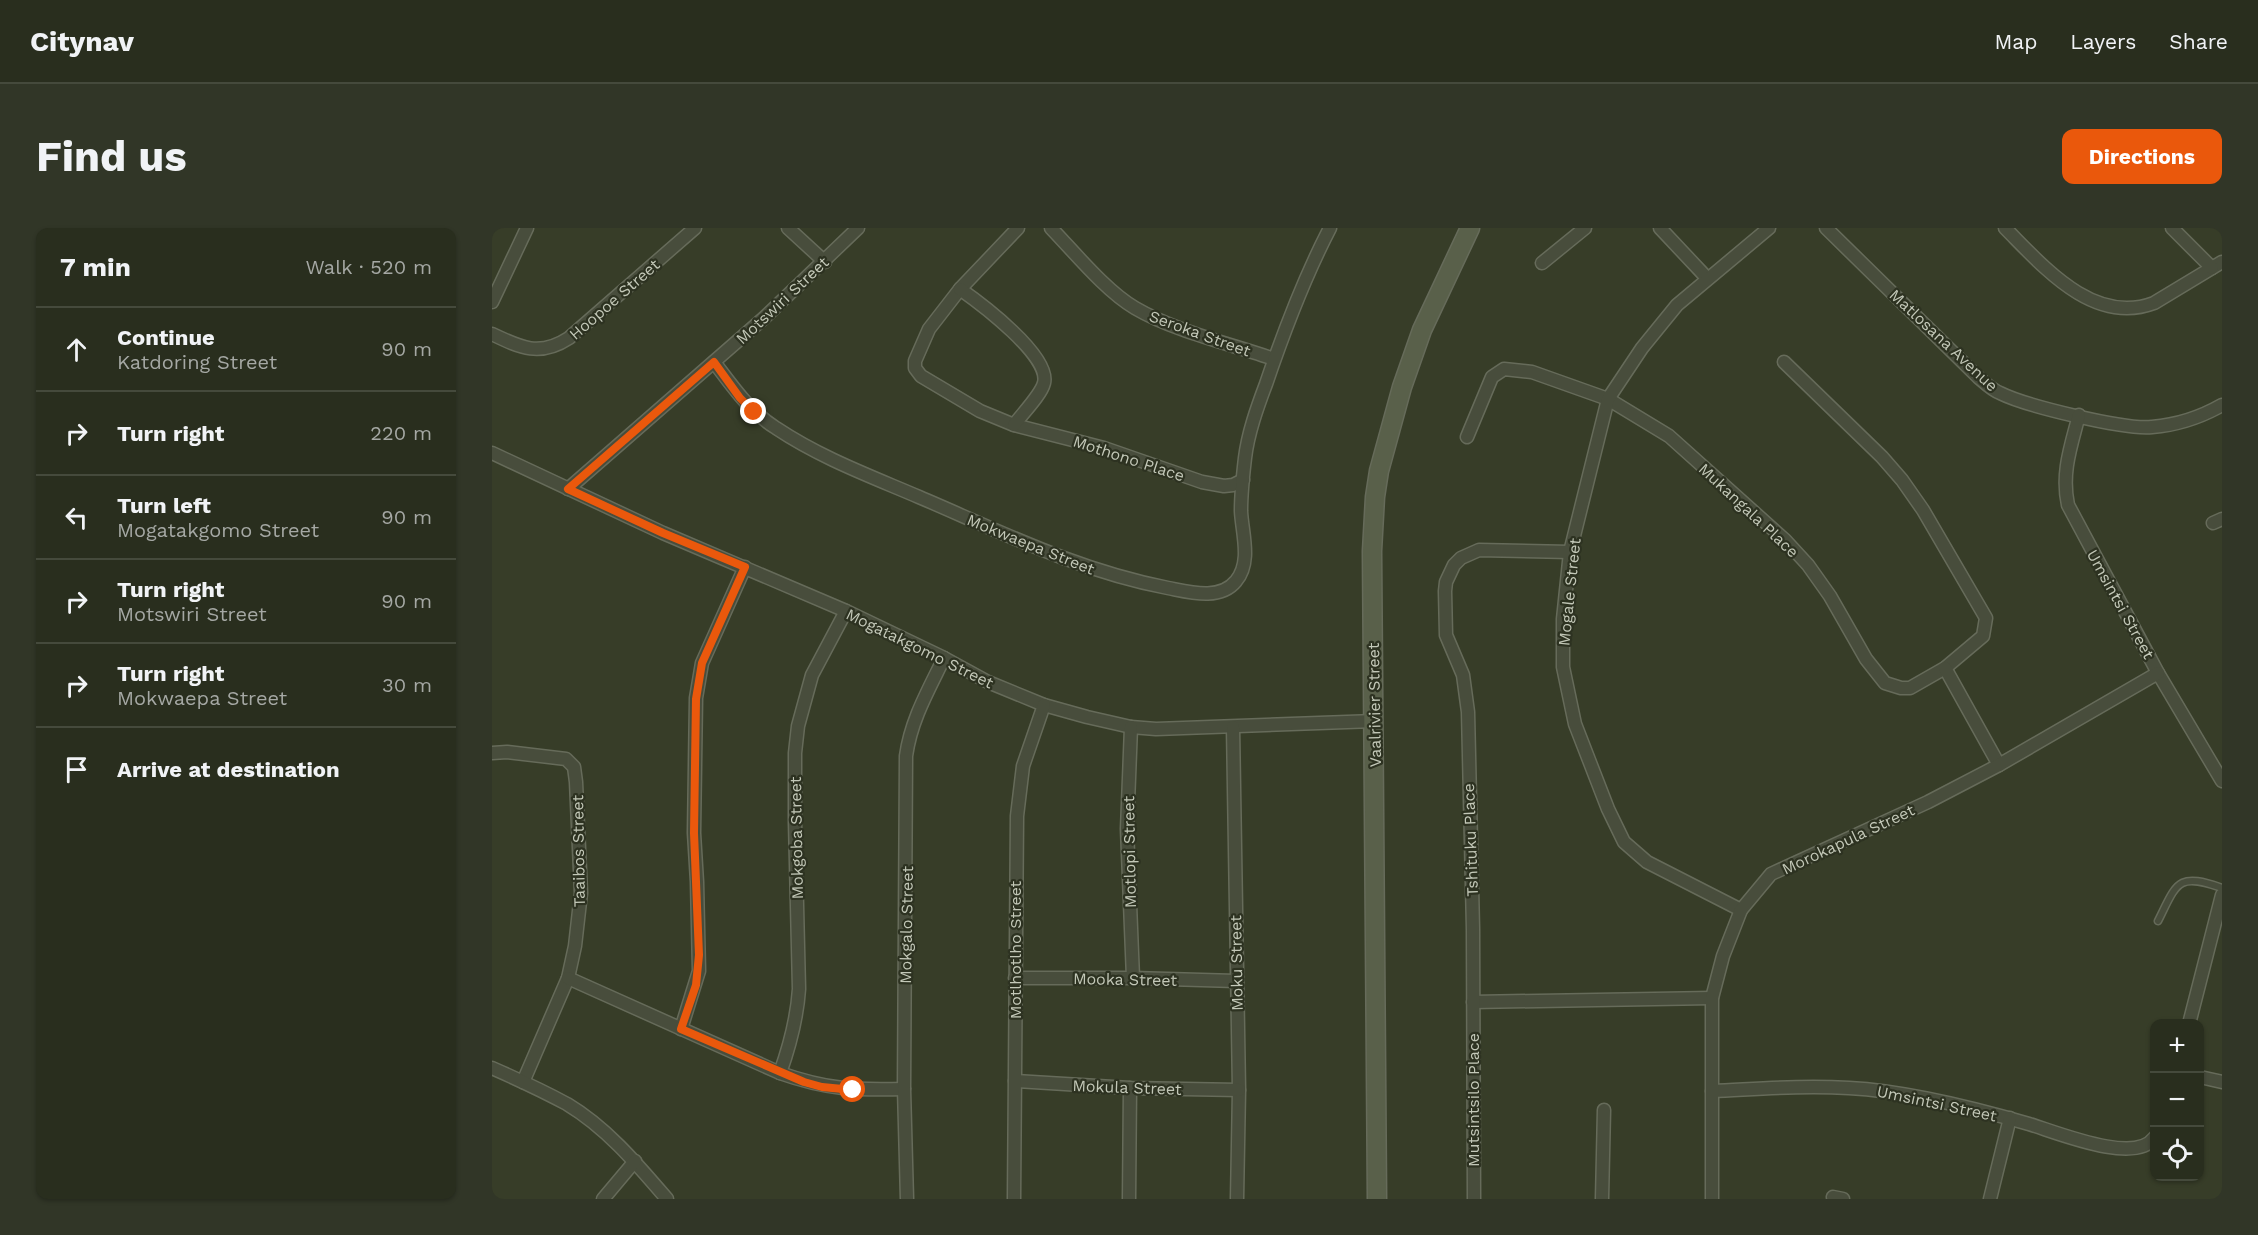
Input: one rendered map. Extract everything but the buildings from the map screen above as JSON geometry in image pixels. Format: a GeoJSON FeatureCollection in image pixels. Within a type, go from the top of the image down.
{"type":"FeatureCollection","features":[{"type":"Feature","properties":{"kind":"street"},"geometry":{"type":"LineString","coordinates":[[492,302],[526,228]]}},
{"type":"Feature","properties":{"kind":"street","name":"Hoopoe Street"},"geometry":{"type":"LineString","coordinates":[[492,334],[525,348],[550,348],[558,345],[569,338],[695,228]]}},
{"type":"Feature","properties":{"kind":"street"},"geometry":{"type":"LineString","coordinates":[[788,228],[825,262]]}},
{"type":"Feature","properties":{"kind":"street","name":"Motswiri Street"},"geometry":{"type":"LineString","coordinates":[[568,489],[714,362],[825,262],[858,228]]}},
{"type":"Feature","properties":{"kind":"street","name":"Mothono Place"},"geometry":{"type":"LineString","coordinates":[[1018,228],[960,289],[929,329],[916,355],[915,368],[921,376],[964,403],[1014,425],[1104,448],[1202,482],[1224,486],[1243,480]]}},
{"type":"Feature","properties":{"kind":"street","name":"Seroka Street"},"geometry":{"type":"LineString","coordinates":[[1051,228],[1095,273],[1133,307],[1171,324],[1274,359]]}},
{"type":"Feature","properties":{"kind":"street","name":"Mokwaepa Street"},"geometry":{"type":"LineString","coordinates":[[714,362],[740,398],[754,412],[793,438],[862,475],[917,496],[1048,554],[1101,572],[1198,593],[1216,592],[1227,589],[1235,583],[1242,572],[1244,558],[1241,509],[1243,480],[1253,422],[1297,299],[1330,228]]}},
{"type":"Feature","properties":{"kind":"street","name":"Vaalrivier Street"},"geometry":{"type":"LineString","coordinates":[[1377,1199],[1372,551],[1375,497],[1379,471],[1402,387],[1422,330],[1470,228]]}},
{"type":"Feature","properties":{"kind":"street"},"geometry":{"type":"LineString","coordinates":[[1542,263],[1585,228]]}},
{"type":"Feature","properties":{"kind":"street"},"geometry":{"type":"LineString","coordinates":[[1660,228],[1707,278]]}},
{"type":"Feature","properties":{"kind":"street","name":"Mogale Street"},"geometry":{"type":"LineString","coordinates":[[1742,910],[1647,862],[1624,842],[1608,809],[1575,724],[1563,667],[1563,620],[1570,552],[1608,399],[1659,325],[1677,305],[1768,228]]}},
{"type":"Feature","properties":{"kind":"street","name":"Matlosana Avenue"},"geometry":{"type":"LineString","coordinates":[[1826,228],[1987,385],[2009,397],[2079,416],[2124,425],[2151,427],[2207,413],[2222,405]]}},
{"type":"Feature","properties":{"kind":"street"},"geometry":{"type":"LineString","coordinates":[[2005,228],[2053,275],[2074,292],[2090,299],[2125,308],[2143,307],[2154,303],[2217,265],[2172,228]]}},
{"type":"Feature","properties":{"kind":"street"},"geometry":{"type":"LineString","coordinates":[[960,289],[1005,324],[1044,370],[1044,385],[1014,425]]}},
{"type":"Feature","properties":{"kind":"street","name":"Mukangala Place"},"geometry":{"type":"LineString","coordinates":[[1467,436],[1492,377],[1504,369],[1532,372],[1608,399],[1669,436],[1785,540],[1830,596],[1866,659],[1885,683],[1910,688],[1945,668],[1979,641],[1985,631],[1986,618],[1923,510],[1902,480],[1882,457],[1784,362]]}},
{"type":"Feature","properties":{"kind":"street","name":"Umsintsi Street"},"geometry":{"type":"LineString","coordinates":[[2079,416],[2065,473],[2068,505],[2158,673],[2222,781]]}},
{"type":"Feature","properties":{"kind":"street","name":"Mogatakgomo Street"},"geometry":{"type":"LineString","coordinates":[[492,453],[663,533],[846,611],[988,682],[1044,705],[1131,727],[1156,729],[1374,721]]}},
{"type":"Feature","properties":{"kind":"street","name":"Tshituku Place"},"geometry":{"type":"LineString","coordinates":[[1473,1002],[1468,712],[1463,675],[1446,634],[1444,616],[1446,582],[1449,573],[1461,558],[1479,550],[1570,552]]}},
{"type":"Feature","properties":{"kind":"street"},"geometry":{"type":"LineString","coordinates":[[681,1029],[696,985],[699,955],[694,833],[696,699],[702,663],[745,567]]}},
{"type":"Feature","properties":{"kind":"street","name":"Mokgoba Street"},"geometry":{"type":"LineString","coordinates":[[780,1073],[798,1016],[795,822],[795,753],[798,726],[812,675],[846,611]]}},
{"type":"Feature","properties":{"kind":"street","name":"Mokgalo Street"},"geometry":{"type":"LineString","coordinates":[[907,1199],[904,1089],[906,756],[916,715],[944,658]]}},
{"type":"Feature","properties":{"kind":"street"},"geometry":{"type":"LineString","coordinates":[[1945,668],[1999,765]]}},
{"type":"Feature","properties":{"kind":"street","name":"Morokapula Street"},"geometry":{"type":"LineString","coordinates":[[1712,1199],[1712,998],[1723,956],[1742,910],[1771,874],[1928,802],[1999,765],[2158,673]]}},
{"type":"Feature","properties":{"kind":"street","name":"Motlhotlho Street"},"geometry":{"type":"LineString","coordinates":[[1014,1199],[1017,816],[1023,766],[1044,705]]}},
{"type":"Feature","properties":{"kind":"street","name":"Motlopi Street"},"geometry":{"type":"LineString","coordinates":[[1131,727],[1127,829],[1133,978]]}},
{"type":"Feature","properties":{"kind":"street","name":"Moku Street"},"geometry":{"type":"LineString","coordinates":[[1233,727],[1239,1090],[1237,1199]]}},
{"type":"Feature","properties":{"kind":"street","name":"Taaibos Street"},"geometry":{"type":"LineString","coordinates":[[492,753],[555,756],[566,759],[574,767],[578,804],[581,893],[579,919],[568,978],[523,1082]]}},
{"type":"Feature","properties":{"kind":"street"},"geometry":{"type":"LineString","coordinates":[[2190,1019],[2222,895]]}},
{"type":"Feature","properties":{"kind":"street"},"geometry":{"type":"LineString","coordinates":[[568,978],[804,1082],[836,1089],[904,1089]]}},
{"type":"Feature","properties":{"kind":"street","name":"Mooka Street"},"geometry":{"type":"LineString","coordinates":[[1015,978],[1236,981]]}},
{"type":"Feature","properties":{"kind":"street"},"geometry":{"type":"LineString","coordinates":[[1473,1002],[1712,998]]}},
{"type":"Feature","properties":{"kind":"street","name":"Mutsintsilo Place"},"geometry":{"type":"LineString","coordinates":[[1473,1002],[1474,1199]]}},
{"type":"Feature","properties":{"kind":"street"},"geometry":{"type":"LineString","coordinates":[[492,1068],[567,1105],[591,1121],[635,1161],[667,1199]]}},
{"type":"Feature","properties":{"kind":"street"},"geometry":{"type":"LineString","coordinates":[[2204,1078],[2222,1082]]}},
{"type":"Feature","properties":{"kind":"street","name":"Mokula Street"},"geometry":{"type":"LineString","coordinates":[[1015,1081],[1131,1088],[1239,1090]]}},
{"type":"Feature","properties":{"kind":"street","name":"Umsintsi Street"},"geometry":{"type":"LineString","coordinates":[[1712,1091],[1809,1087],[1893,1092],[2010,1118],[2110,1147],[2142,1148],[2150,1141]]}},
{"type":"Feature","properties":{"kind":"street"},"geometry":{"type":"LineString","coordinates":[[1129,1199],[1131,1088]]}},
{"type":"Feature","properties":{"kind":"street"},"geometry":{"type":"LineString","coordinates":[[1602,1199],[1604,1110]]}},
{"type":"Feature","properties":{"kind":"street"},"geometry":{"type":"LineString","coordinates":[[1990,1199],[2010,1118]]}},
{"type":"Feature","properties":{"kind":"street"},"geometry":{"type":"LineString","coordinates":[[603,1199],[635,1161]]}},
{"type":"Feature","properties":{"kind":"lane"},"geometry":{"type":"LineString","coordinates":[[2158,921],[2180,883],[2194,879],[2222,888]]}},
{"type":"Feature","properties":{"kind":"route"},"geometry":{"type":"LineString","coordinates":[[754,412],[740,398],[714,362],[568,489],[663,533],[745,567],[702,663],[696,699],[694,833],[699,971],[681,1029],[804,1082],[822,1087],[853,1090]]}}]}
